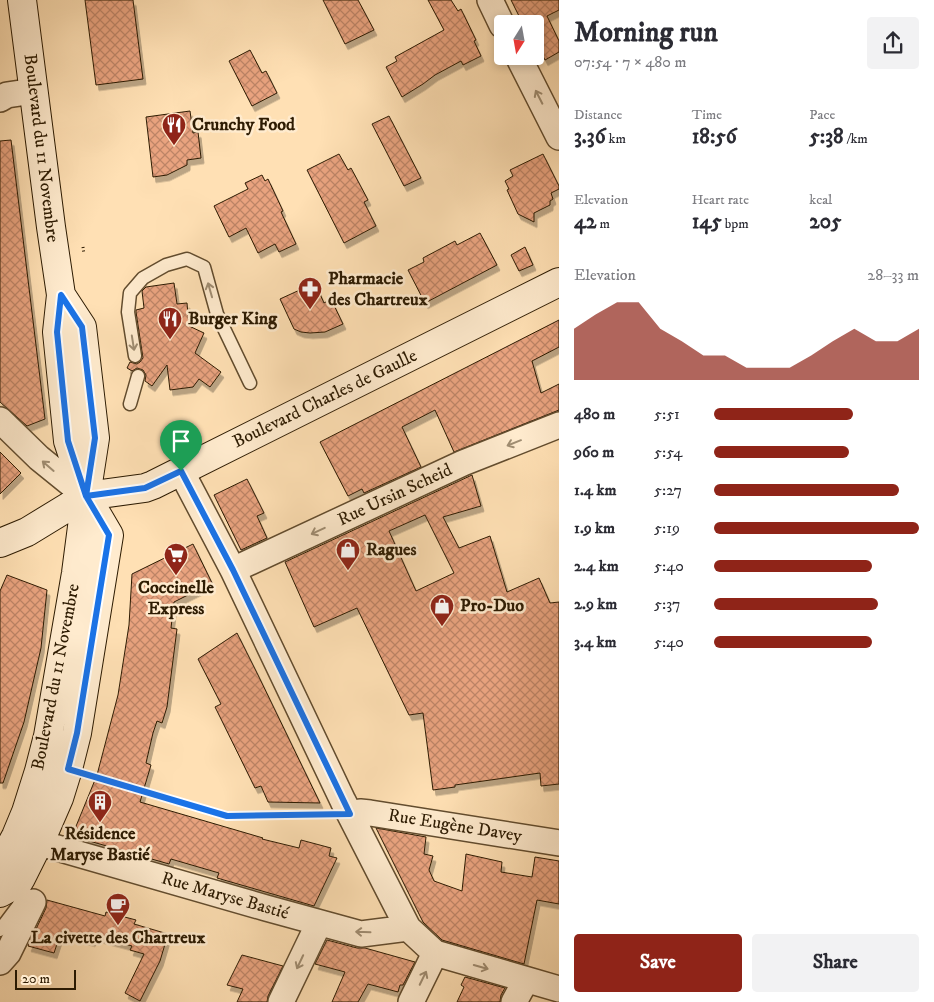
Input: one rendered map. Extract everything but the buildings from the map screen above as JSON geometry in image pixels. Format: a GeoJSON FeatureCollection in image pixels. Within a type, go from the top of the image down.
{"type":"FeatureCollection","features":[{"type":"Feature","properties":{"kind":"main road","name":"Boulevard du 11 Novembre"},"geometry":{"type":"LineString","coordinates":[[0,872],[0,866],[30,835],[59,798],[68,769],[78,724],[109,535],[86,496],[67,435],[67,419],[57,332],[61,295],[22,0]]}},
{"type":"Feature","properties":{"kind":"main road","name":"Boulevard Charles de Gaulle"},"geometry":{"type":"LineString","coordinates":[[86,496],[145,488],[559,282]]}},
{"type":"Feature","properties":{"kind":"main road","name":"Boulevard du 11 Novembre"},"geometry":{"type":"LineString","coordinates":[[0,893],[18,883],[30,835],[26,812],[48,736],[76,573],[86,496]]}},
{"type":"Feature","properties":{"kind":"main road"},"geometry":{"type":"LineString","coordinates":[[0,543],[27,532],[86,496]]}},
{"type":"Feature","properties":{"kind":"street"},"geometry":{"type":"LineString","coordinates":[[490,0],[497,15]]}},
{"type":"Feature","properties":{"kind":"street"},"geometry":{"type":"LineString","coordinates":[[523,65],[559,137]]}},
{"type":"Feature","properties":{"kind":"street"},"geometry":{"type":"LineString","coordinates":[[0,99],[7,95],[34,91]]}},
{"type":"Feature","properties":{"kind":"street"},"geometry":{"type":"LineString","coordinates":[[0,420],[38,458],[86,496]]}},
{"type":"Feature","properties":{"kind":"street","name":"Rue Ursin Scheid"},"geometry":{"type":"LineString","coordinates":[[233,570],[463,463],[559,425]]}},
{"type":"Feature","properties":{"kind":"street"},"geometry":{"type":"LineString","coordinates":[[181,471],[233,570],[350,814],[408,928],[434,953],[559,989]]}},
{"type":"Feature","properties":{"kind":"street","name":"Rue Eugène Davey"},"geometry":{"type":"LineString","coordinates":[[350,814],[370,813],[559,842]]}},
{"type":"Feature","properties":{"kind":"street","name":"Rue Maryse Bastié"},"geometry":{"type":"LineString","coordinates":[[30,835],[361,934],[408,928]]}},
{"type":"Feature","properties":{"kind":"street"},"geometry":{"type":"LineString","coordinates":[[0,962],[8,953],[33,902]]}},
{"type":"Feature","properties":{"kind":"street"},"geometry":{"type":"LineString","coordinates":[[282,1002],[319,923]]}},
{"type":"Feature","properties":{"kind":"street"},"geometry":{"type":"LineString","coordinates":[[411,1002],[434,953]]}},
{"type":"Feature","properties":{"kind":"street"},"geometry":{"type":"LineString","coordinates":[[514,1002],[526,980]]}},
{"type":"Feature","properties":{"kind":"lane"},"geometry":{"type":"LineString","coordinates":[[135,356],[128,312],[130,293],[142,278],[166,265],[186,259],[204,267],[217,314],[250,383]]}},
{"type":"Feature","properties":{"kind":"lane"},"geometry":{"type":"LineString","coordinates":[[130,404],[138,376]]}},
{"type":"Feature","properties":{"kind":"lane","name":"Boulevard du 11 Novembre"},"geometry":{"type":"LineString","coordinates":[[0,930],[18,906],[35,876],[42,856],[30,835]]}},
{"type":"Feature","properties":{"kind":"path"},"geometry":{"type":"LineString","coordinates":[[83,247],[84,254]]}},
{"type":"Feature","properties":{"kind":"path"},"geometry":{"type":"LineString","coordinates":[[68,769],[227,816],[350,814]]}},
{"type":"Feature","properties":{"kind":"place","name":"Crunchy Food"},"geometry":{"type":"Point","coordinates":[174,146]}},
{"type":"Feature","properties":{"kind":"place","name":"Pharmacie des Chartreux"},"geometry":{"type":"Point","coordinates":[310,310]}},
{"type":"Feature","properties":{"kind":"place","name":"Burger King"},"geometry":{"type":"Point","coordinates":[170,340]}},
{"type":"Feature","properties":{"kind":"place","name":"Ragues"},"geometry":{"type":"Point","coordinates":[348,571]}},
{"type":"Feature","properties":{"kind":"place","name":"Coccinelle Express"},"geometry":{"type":"Point","coordinates":[176,576]}},
{"type":"Feature","properties":{"kind":"place","name":"Pro-Duo"},"geometry":{"type":"Point","coordinates":[442,627]}},
{"type":"Feature","properties":{"kind":"place","name":"Résidence Maryse Bastié"},"geometry":{"type":"Point","coordinates":[100,823]}},
{"type":"Feature","properties":{"kind":"place","name":"La civette des Chartreux"},"geometry":{"type":"Point","coordinates":[118,926]}},
{"type":"Feature","properties":{"kind":"route"},"geometry":{"type":"LineString","coordinates":[[181,471],[145,488],[86,496],[95,438],[82,327],[61,295],[57,332],[68,441],[86,496],[109,535],[77,733],[68,769],[227,816],[350,814],[233,570],[181,471]]}}]}
